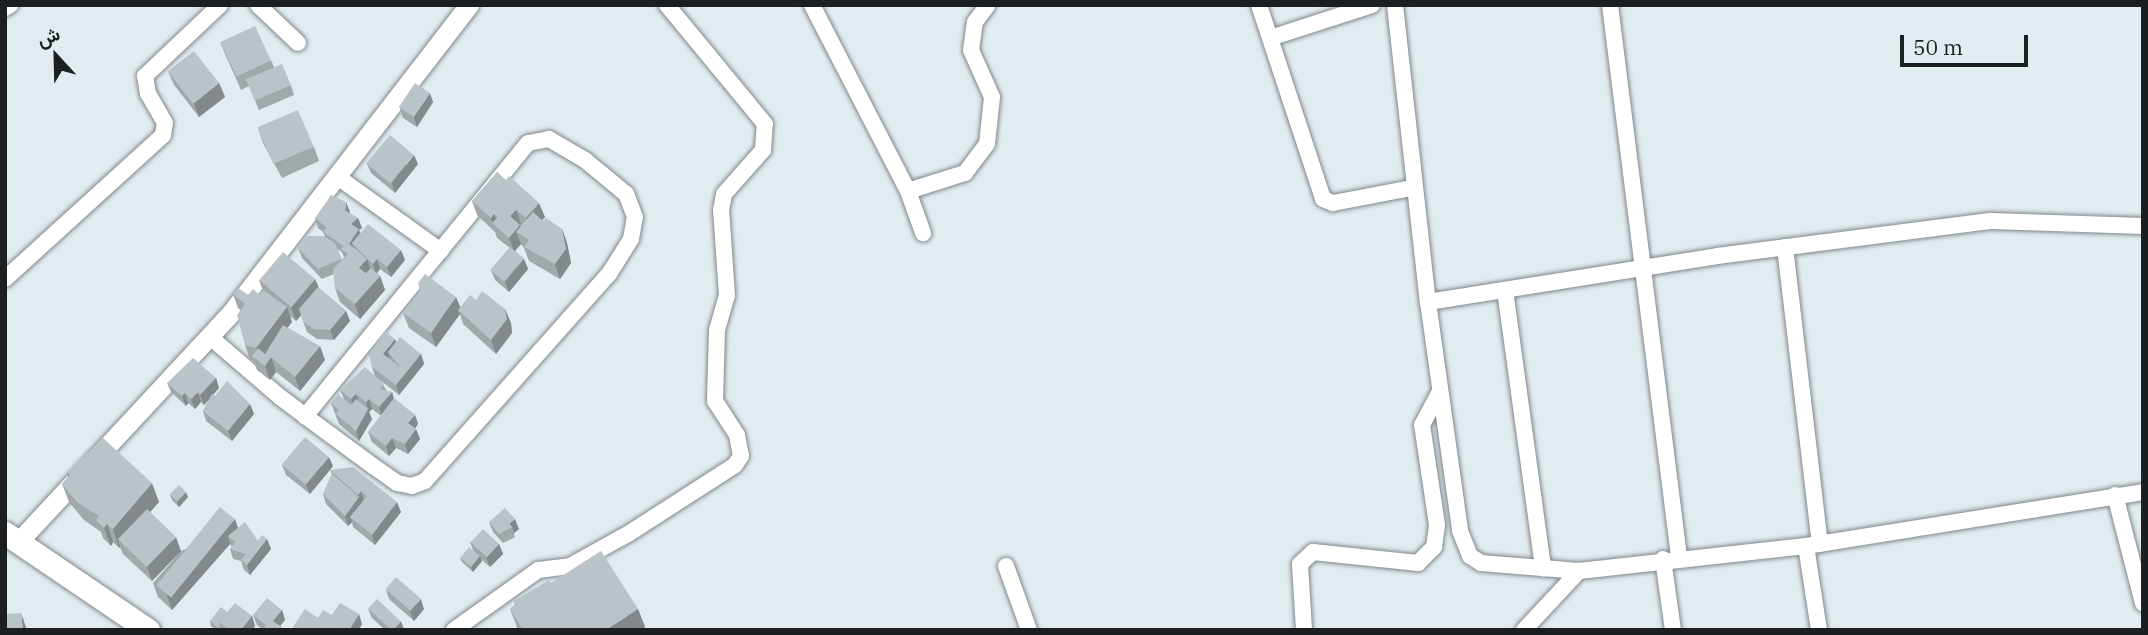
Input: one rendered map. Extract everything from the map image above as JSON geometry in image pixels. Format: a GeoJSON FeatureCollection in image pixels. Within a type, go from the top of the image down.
{"type":"FeatureCollection","features":[{"type":"Feature","properties":{"kind":"main road"},"geometry":{"type":"LineString","coordinates":[[12,538],[148,630]]}},
{"type":"Feature","properties":{"kind":"street"},"geometry":{"type":"LineString","coordinates":[[5,8],[10,5]]}},
{"type":"Feature","properties":{"kind":"street"},"geometry":{"type":"LineString","coordinates":[[5,279],[163,135],[165,123],[149,94],[145,76],[220,5]]}},
{"type":"Feature","properties":{"kind":"street"},"geometry":{"type":"LineString","coordinates":[[258,5],[298,43]]}},
{"type":"Feature","properties":{"kind":"street"},"geometry":{"type":"LineString","coordinates":[[12,538],[209,336],[339,178],[469,5]]}},
{"type":"Feature","properties":{"kind":"street"},"geometry":{"type":"LineString","coordinates":[[453,630],[538,570],[570,566],[628,534],[735,465],[741,456],[737,435],[715,401],[717,330],[727,295],[721,209],[724,194],[763,150],[766,131],[750,100],[667,5]]}},
{"type":"Feature","properties":{"kind":"street"},"geometry":{"type":"LineString","coordinates":[[812,5],[908,191],[923,233]]}},
{"type":"Feature","properties":{"kind":"street"},"geometry":{"type":"LineString","coordinates":[[908,191],[965,173],[987,144],[992,96],[971,50],[975,22],[988,5]]}},
{"type":"Feature","properties":{"kind":"street"},"geometry":{"type":"LineString","coordinates":[[1259,5],[1323,199],[1333,203],[1412,188]]}},
{"type":"Feature","properties":{"kind":"street"},"geometry":{"type":"LineString","coordinates":[[1270,38],[1371,5]]}},
{"type":"Feature","properties":{"kind":"street"},"geometry":{"type":"LineString","coordinates":[[1395,5],[1412,188],[1460,531],[1470,556],[1481,563],[1579,571],[1671,558],[1813,545],[2143,492]]}},
{"type":"Feature","properties":{"kind":"street"},"geometry":{"type":"LineString","coordinates":[[1610,5],[1644,268],[1671,558],[1673,630]]}},
{"type":"Feature","properties":{"kind":"street"},"geometry":{"type":"LineString","coordinates":[[209,336],[305,416],[397,483],[412,486],[425,481],[609,274],[631,239],[635,217],[626,194],[585,160],[549,139],[528,143],[507,165],[441,251],[305,416]]}},
{"type":"Feature","properties":{"kind":"street"},"geometry":{"type":"LineString","coordinates":[[339,178],[441,251]]}},
{"type":"Feature","properties":{"kind":"street"},"geometry":{"type":"LineString","coordinates":[[1428,303],[1785,247],[1992,221],[2143,226]]}},
{"type":"Feature","properties":{"kind":"street"},"geometry":{"type":"LineString","coordinates":[[1785,247],[1819,630]]}},
{"type":"Feature","properties":{"kind":"street"},"geometry":{"type":"LineString","coordinates":[[1505,290],[1543,568]]}},
{"type":"Feature","properties":{"kind":"street"},"geometry":{"type":"LineString","coordinates":[[1304,630],[1300,564],[1313,552],[1418,563],[1434,547],[1437,525],[1422,425],[1440,391]]}},
{"type":"Feature","properties":{"kind":"street"},"geometry":{"type":"LineString","coordinates":[[2115,495],[2143,603]]}},
{"type":"Feature","properties":{"kind":"street"},"geometry":{"type":"LineString","coordinates":[[1006,566],[1029,630]]}},
{"type":"Feature","properties":{"kind":"street"},"geometry":{"type":"LineString","coordinates":[[1524,630],[1579,571]]}},
{"type":"Feature","properties":{"kind":"building"},"geometry":{"type":"Polygon","coordinates":[[[255,26],[271,60],[237,76],[221,42],[255,26]]]}},
{"type":"Feature","properties":{"kind":"building"},"geometry":{"type":"Polygon","coordinates":[[[194,51],[219,83],[193,104],[168,71],[194,51]]]}},
{"type":"Feature","properties":{"kind":"building"},"geometry":{"type":"Polygon","coordinates":[[[282,64],[291,85],[255,100],[246,79],[282,64]]]}},
{"type":"Feature","properties":{"kind":"building"},"geometry":{"type":"Polygon","coordinates":[[[415,83],[430,93],[414,117],[399,107],[415,83]]]}},
{"type":"Feature","properties":{"kind":"building"},"geometry":{"type":"Polygon","coordinates":[[[298,110],[314,147],[273,164],[257,127],[298,110]]]}},
{"type":"Feature","properties":{"kind":"building"},"geometry":{"type":"Polygon","coordinates":[[[390,135],[414,155],[390,183],[366,163],[390,135]]]}},
{"type":"Feature","properties":{"kind":"building"},"geometry":{"type":"Polygon","coordinates":[[[497,172],[506,180],[509,176],[539,203],[526,218],[516,210],[510,216],[520,225],[509,238],[492,223],[498,217],[494,214],[491,218],[472,201],[497,172]]]}},
{"type":"Feature","properties":{"kind":"building"},"geometry":{"type":"Polygon","coordinates":[[[331,195],[346,202],[345,210],[358,218],[351,224],[359,229],[349,244],[347,242],[344,246],[323,232],[327,228],[315,218],[331,195]]]}},
{"type":"Feature","properties":{"kind":"building"},"geometry":{"type":"Polygon","coordinates":[[[533,212],[543,221],[546,218],[562,229],[566,249],[555,264],[524,247],[529,240],[516,232],[533,212]]]}},
{"type":"Feature","properties":{"kind":"building"},"geometry":{"type":"Polygon","coordinates":[[[368,224],[401,250],[387,267],[377,259],[373,264],[352,243],[368,224]]]}},
{"type":"Feature","properties":{"kind":"building"},"geometry":{"type":"Polygon","coordinates":[[[306,236],[324,236],[335,243],[341,259],[318,269],[298,248],[306,236]]]}},
{"type":"Feature","properties":{"kind":"building"},"geometry":{"type":"Polygon","coordinates":[[[347,242],[367,259],[359,268],[366,273],[371,268],[380,276],[355,304],[335,288],[333,269],[348,254],[341,249],[347,242]]]}},
{"type":"Feature","properties":{"kind":"building"},"geometry":{"type":"Polygon","coordinates":[[[510,247],[524,259],[504,281],[490,270],[510,247]]]}},
{"type":"Feature","properties":{"kind":"building"},"geometry":{"type":"Polygon","coordinates":[[[283,252],[315,279],[291,307],[259,280],[283,252]]]}},
{"type":"Feature","properties":{"kind":"building"},"geometry":{"type":"Polygon","coordinates":[[[425,274],[456,297],[431,333],[403,313],[421,289],[418,283],[425,274]]]}},
{"type":"Feature","properties":{"kind":"building"},"geometry":{"type":"Polygon","coordinates":[[[318,287],[346,311],[330,330],[314,329],[303,322],[299,309],[318,287]]]}},
{"type":"Feature","properties":{"kind":"building"},"geometry":{"type":"Polygon","coordinates":[[[238,288],[248,295],[253,289],[260,295],[263,290],[287,307],[256,348],[245,345],[237,315],[245,304],[233,294],[238,288]]]}},
{"type":"Feature","properties":{"kind":"building"},"geometry":{"type":"Polygon","coordinates":[[[482,291],[505,309],[507,319],[491,340],[458,310],[470,295],[476,300],[482,291]]]}},
{"type":"Feature","properties":{"kind":"building"},"geometry":{"type":"Polygon","coordinates":[[[283,325],[320,346],[295,377],[271,357],[265,366],[252,356],[258,348],[265,354],[283,325]]]}},
{"type":"Feature","properties":{"kind":"building"},"geometry":{"type":"Polygon","coordinates":[[[385,331],[395,339],[383,354],[401,368],[388,352],[400,337],[421,354],[396,385],[372,367],[369,355],[385,331]]]}},
{"type":"Feature","properties":{"kind":"building"},"geometry":{"type":"Polygon","coordinates":[[[193,358],[216,378],[200,395],[198,392],[191,399],[185,393],[182,396],[167,383],[193,358]]]}},
{"type":"Feature","properties":{"kind":"building"},"geometry":{"type":"Polygon","coordinates":[[[365,367],[384,384],[380,389],[392,392],[379,407],[356,394],[351,399],[340,390],[365,367]]]}},
{"type":"Feature","properties":{"kind":"building"},"geometry":{"type":"Polygon","coordinates":[[[227,381],[250,404],[228,431],[203,411],[212,394],[215,396],[227,381]]]}},
{"type":"Feature","properties":{"kind":"building"},"geometry":{"type":"Polygon","coordinates":[[[338,394],[351,405],[356,399],[368,409],[356,431],[336,414],[339,410],[331,403],[338,394]]]}},
{"type":"Feature","properties":{"kind":"building"},"geometry":{"type":"Polygon","coordinates":[[[394,398],[415,415],[408,423],[416,429],[405,444],[392,438],[386,446],[368,432],[394,398]]]}},
{"type":"Feature","properties":{"kind":"building"},"geometry":{"type":"Polygon","coordinates":[[[305,437],[329,457],[306,485],[282,465],[305,437]]]}},
{"type":"Feature","properties":{"kind":"building"},"geometry":{"type":"Polygon","coordinates":[[[103,438],[152,483],[113,529],[107,524],[104,528],[96,520],[99,516],[77,502],[62,484],[70,475],[67,472],[103,438]]]}},
{"type":"Feature","properties":{"kind":"building"},"geometry":{"type":"Polygon","coordinates":[[[353,467],[397,502],[372,535],[350,517],[367,496],[361,491],[358,495],[330,470],[353,467]]]}},
{"type":"Feature","properties":{"kind":"building"},"geometry":{"type":"Polygon","coordinates":[[[332,474],[359,497],[345,516],[323,494],[332,474]]]}},
{"type":"Feature","properties":{"kind":"building"},"geometry":{"type":"Polygon","coordinates":[[[179,485],[186,492],[177,501],[170,494],[179,485]]]}},
{"type":"Feature","properties":{"kind":"building"},"geometry":{"type":"Polygon","coordinates":[[[220,507],[235,519],[171,597],[156,585],[220,507]]]}},
{"type":"Feature","properties":{"kind":"building"},"geometry":{"type":"Polygon","coordinates":[[[505,508],[515,519],[509,524],[512,527],[499,534],[489,522],[505,508]]]}},
{"type":"Feature","properties":{"kind":"building"},"geometry":{"type":"Polygon","coordinates":[[[147,509],[176,537],[147,567],[118,539],[147,509]]]}},
{"type":"Feature","properties":{"kind":"building"},"geometry":{"type":"Polygon","coordinates":[[[245,522],[258,541],[262,535],[267,539],[247,565],[241,560],[246,554],[230,549],[235,542],[228,536],[245,522]]]}},
{"type":"Feature","properties":{"kind":"building"},"geometry":{"type":"Polygon","coordinates":[[[483,529],[499,544],[487,557],[471,542],[483,529]]]}},
{"type":"Feature","properties":{"kind":"building"},"geometry":{"type":"Polygon","coordinates":[[[469,547],[480,556],[471,567],[460,558],[469,547]]]}},
{"type":"Feature","properties":{"kind":"building"},"geometry":{"type":"Polygon","coordinates":[[[601,551],[638,609],[606,630],[523,630],[510,609],[601,551]]]}},
{"type":"Feature","properties":{"kind":"building"},"geometry":{"type":"Polygon","coordinates":[[[396,577],[421,599],[410,611],[386,589],[396,577]]]}},
{"type":"Feature","properties":{"kind":"building"},"geometry":{"type":"Polygon","coordinates":[[[549,580],[551,583],[516,605],[514,601],[549,580]]]}},
{"type":"Feature","properties":{"kind":"building"},"geometry":{"type":"Polygon","coordinates":[[[267,598],[282,610],[266,625],[253,615],[267,598]]]}},
{"type":"Feature","properties":{"kind":"building"},"geometry":{"type":"Polygon","coordinates":[[[377,599],[401,622],[391,630],[368,609],[377,599]]]}},
{"type":"Feature","properties":{"kind":"building"},"geometry":{"type":"Polygon","coordinates":[[[235,603],[252,616],[241,630],[229,630],[219,622],[235,603]]]}},
{"type":"Feature","properties":{"kind":"building"},"geometry":{"type":"Polygon","coordinates":[[[340,603],[359,614],[349,630],[336,630],[318,618],[323,610],[332,615],[340,603]]]}},
{"type":"Feature","properties":{"kind":"building"},"geometry":{"type":"Polygon","coordinates":[[[221,607],[227,612],[218,628],[210,621],[221,607]]]}},
{"type":"Feature","properties":{"kind":"building"},"geometry":{"type":"Polygon","coordinates":[[[305,609],[336,630],[291,630],[305,609]]]}},
{"type":"Feature","properties":{"kind":"building"},"geometry":{"type":"Polygon","coordinates":[[[21,613],[23,630],[5,630],[5,614],[21,613]]]}},
{"type":"Feature","properties":{"kind":"building"},"geometry":{"type":"Polygon","coordinates":[[[270,619],[286,630],[263,630],[270,619]]]}}]}
